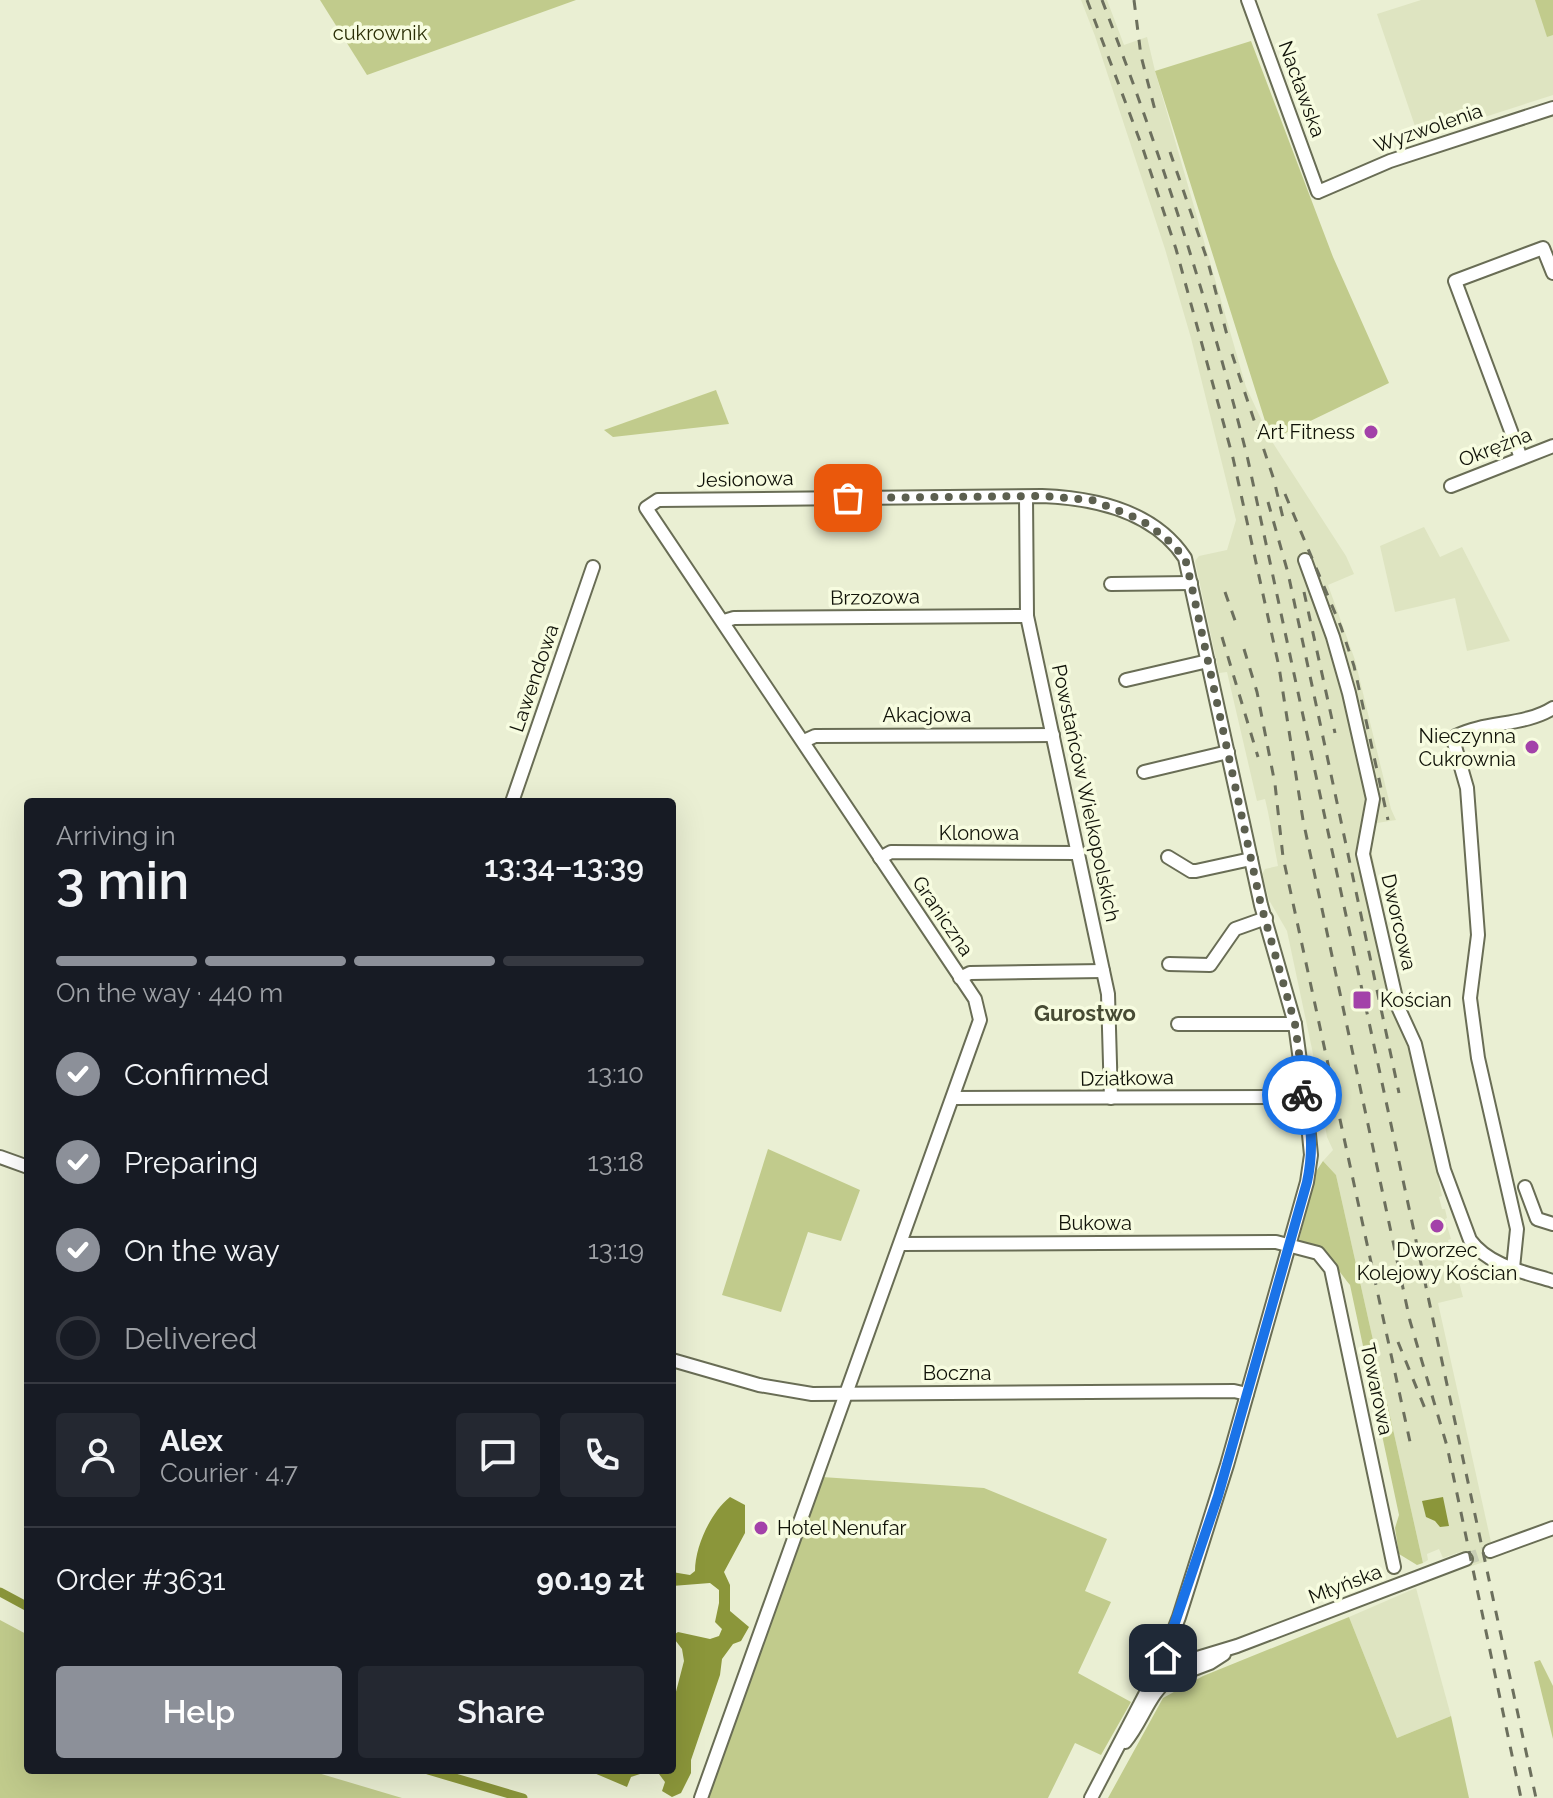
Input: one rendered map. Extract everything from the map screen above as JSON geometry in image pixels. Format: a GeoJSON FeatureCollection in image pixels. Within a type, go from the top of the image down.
{"type":"FeatureCollection","features":[{"type":"Feature","properties":{"kind":"street","name":"Nacławska"},"geometry":{"type":"LineString","coordinates":[[1248,0],[1318,192]]}},
{"type":"Feature","properties":{"kind":"street","name":"Wyzwolenia"},"geometry":{"type":"LineString","coordinates":[[1318,192],[1390,161],[1553,108]]}},
{"type":"Feature","properties":{"kind":"street"},"geometry":{"type":"LineString","coordinates":[[1521,458],[1455,281],[1543,248],[1553,273]]}},
{"type":"Feature","properties":{"kind":"street","name":"Okrężna"},"geometry":{"type":"LineString","coordinates":[[1451,486],[1553,446]]}},
{"type":"Feature","properties":{"kind":"street","name":"Jesionowa"},"geometry":{"type":"LineString","coordinates":[[646,508],[658,500],[1026,497],[1092,500],[1141,520],[1183,554],[1251,859],[1295,1024],[1304,1090],[1301,1097],[1306,1104],[1311,1145],[1310,1166],[1218,1496],[1172,1637],[1115,1753]]}},
{"type":"Feature","properties":{"kind":"street","name":"Powstańców Wielkopolskich"},"geometry":{"type":"LineString","coordinates":[[1026,497],[1027,616],[1103,971],[1111,1022],[1111,1098]]}},
{"type":"Feature","properties":{"kind":"street","name":"Graniczna"},"geometry":{"type":"LineString","coordinates":[[646,508],[975,999],[980,1020],[701,1798]]}},
{"type":"Feature","properties":{"kind":"street","name":"Dworcowa"},"geometry":{"type":"LineString","coordinates":[[1305,560],[1349,693],[1373,799],[1363,854],[1398,1007],[1415,1044],[1444,1170],[1470,1240],[1483,1254],[1553,1281]]}},
{"type":"Feature","properties":{"kind":"street","name":"Lawendowa"},"geometry":{"type":"LineString","coordinates":[[513,798],[593,567]]}},
{"type":"Feature","properties":{"kind":"street"},"geometry":{"type":"LineString","coordinates":[[1111,584],[1191,583]]}},
{"type":"Feature","properties":{"kind":"street","name":"Brzozowa"},"geometry":{"type":"LineString","coordinates":[[724,621],[734,618],[1027,616]]}},
{"type":"Feature","properties":{"kind":"street"},"geometry":{"type":"LineString","coordinates":[[1126,680],[1208,661]]}},
{"type":"Feature","properties":{"kind":"street"},"geometry":{"type":"LineString","coordinates":[[1513,1268],[1517,1229],[1478,1058],[1470,998],[1478,935],[1467,788],[1454,743],[1456,736],[1467,730],[1529,718],[1553,708]]}},
{"type":"Feature","properties":{"kind":"street","name":"Akacjowa"},"geometry":{"type":"LineString","coordinates":[[804,741],[815,736],[1053,735]]}},
{"type":"Feature","properties":{"kind":"street"},"geometry":{"type":"LineString","coordinates":[[1144,772],[1228,752]]}},
{"type":"Feature","properties":{"kind":"street","name":"Klonowa"},"geometry":{"type":"LineString","coordinates":[[880,858],[891,852],[1078,853]]}},
{"type":"Feature","properties":{"kind":"street"},"geometry":{"type":"LineString","coordinates":[[1168,857],[1191,871],[1251,859]]}},
{"type":"Feature","properties":{"kind":"street"},"geometry":{"type":"LineString","coordinates":[[1169,964],[1210,965],[1235,929],[1266,918]]}},
{"type":"Feature","properties":{"kind":"street"},"geometry":{"type":"LineString","coordinates":[[960,978],[970,973],[1103,971]]}},
{"type":"Feature","properties":{"kind":"street"},"geometry":{"type":"LineString","coordinates":[[1178,1024],[1295,1024]]}},
{"type":"Feature","properties":{"kind":"street","name":"Działkowa"},"geometry":{"type":"LineString","coordinates":[[953,1098],[1301,1097]]}},
{"type":"Feature","properties":{"kind":"street"},"geometry":{"type":"LineString","coordinates":[[0,1157],[24,1166]]}},
{"type":"Feature","properties":{"kind":"street"},"geometry":{"type":"LineString","coordinates":[[1525,1187],[1537,1219],[1553,1224]]}},
{"type":"Feature","properties":{"kind":"street","name":"Bukowa"},"geometry":{"type":"LineString","coordinates":[[901,1244],[1289,1244]]}},
{"type":"Feature","properties":{"kind":"street","name":"Towarowa"},"geometry":{"type":"LineString","coordinates":[[1289,1244],[1318,1253],[1331,1269],[1394,1567]]}},
{"type":"Feature","properties":{"kind":"street","name":"Boczna"},"geometry":{"type":"LineString","coordinates":[[676,1361],[790,1392],[1234,1391],[1247,1394]]}},
{"type":"Feature","properties":{"kind":"street"},"geometry":{"type":"LineString","coordinates":[[1490,1551],[1553,1528]]}},
{"type":"Feature","properties":{"kind":"street","name":"Młyńska"},"geometry":{"type":"LineString","coordinates":[[1180,1657],[1194,1659],[1237,1646],[1466,1559]]}},
{"type":"Feature","properties":{"kind":"street"},"geometry":{"type":"LineString","coordinates":[[1091,1798],[1115,1753],[1135,1730],[1154,1695],[1184,1666],[1172,1637]]}},
{"type":"Feature","properties":{"kind":"street","name":"Młyńska"},"geometry":{"type":"LineString","coordinates":[[1176,1676],[1210,1663],[1237,1646]]}},
{"type":"Feature","properties":{"kind":"street"},"geometry":{"type":"LineString","coordinates":[[1176,1676],[1163,1674],[1162,1662],[1170,1654],[1180,1657]]}},
{"type":"Feature","properties":{"kind":"shaded area"},"geometry":{"type":"Polygon","coordinates":[[[1081,0],[1107,0],[1124,45],[1147,37],[1246,387],[1271,440],[1346,556],[1354,574],[1328,585],[1355,660],[1396,820],[1377,823],[1371,849],[1404,1008],[1451,1174],[1438,1177],[1442,1196],[1439,1197],[1442,1209],[1445,1209],[1451,1239],[1448,1240],[1463,1297],[1438,1303],[1491,1542],[1487,1544],[1492,1559],[1469,1567],[1463,1551],[1443,1558],[1439,1549],[1427,1554],[1428,1560],[1423,1563],[1336,1175],[1323,1161],[1333,1150],[1327,1137],[1287,931],[1269,900],[1262,874],[1265,869],[1278,866],[1268,812],[1265,799],[1257,801],[1227,672],[1219,673],[1195,561],[1199,556],[1227,550],[1236,520],[1191,338],[1165,249],[1081,0]]]}},
{"type":"Feature","properties":{"kind":"shaded area"},"geometry":{"type":"Polygon","coordinates":[[[1421,0],[1553,0],[1553,95],[1419,138],[1377,14],[1421,0]]]}},
{"type":"Feature","properties":{"kind":"shaded area"},"geometry":{"type":"Polygon","coordinates":[[[1424,527],[1440,557],[1462,547],[1510,641],[1467,651],[1455,598],[1395,612],[1380,546],[1424,527]]]}},
{"type":"Feature","properties":{"kind":"shaded area"},"geometry":{"type":"Polygon","coordinates":[[[730,1497],[745,1505],[745,1533],[724,1572],[730,1585],[730,1611],[749,1627],[741,1641],[733,1644],[722,1659],[720,1675],[691,1760],[691,1773],[681,1793],[672,1797],[662,1791],[665,1782],[659,1774],[676,1774],[676,1692],[684,1661],[676,1633],[710,1639],[719,1636],[722,1629],[715,1622],[719,1590],[710,1583],[676,1586],[676,1573],[690,1575],[695,1571],[705,1530],[730,1497]]]}},
{"type":"Feature","properties":{"kind":"shaded area"},"geometry":{"type":"Polygon","coordinates":[[[1443,1497],[1449,1526],[1440,1527],[1426,1517],[1422,1501],[1443,1497]]]}},
{"type":"Feature","properties":{"kind":"shaded area"},"geometry":{"type":"Polygon","coordinates":[[[1416,1588],[1451,1716],[1397,1738],[1349,1617],[1416,1588]]]}},
{"type":"Feature","properties":{"kind":"shaded area"},"geometry":{"type":"Polygon","coordinates":[[[596,1774],[640,1774],[631,1777],[627,1787],[596,1774]]]}},
{"type":"Feature","properties":{"kind":"green space","name":"cukrownik"},"geometry":{"type":"Polygon","coordinates":[[[320,0],[576,0],[367,75],[320,0]]]}},
{"type":"Feature","properties":{"kind":"green space"},"geometry":{"type":"Polygon","coordinates":[[[1535,0],[1553,0],[1553,35],[1547,37],[1535,0]]]}},
{"type":"Feature","properties":{"kind":"green space"},"geometry":{"type":"Polygon","coordinates":[[[1251,41],[1333,257],[1389,383],[1271,440],[1155,71],[1251,41]]]}},
{"type":"Feature","properties":{"kind":"green space"},"geometry":{"type":"Polygon","coordinates":[[[716,390],[729,424],[613,437],[604,430],[716,390]]]}},
{"type":"Feature","properties":{"kind":"green space"},"geometry":{"type":"Polygon","coordinates":[[[768,1149],[860,1190],[841,1241],[808,1232],[781,1312],[722,1295],[768,1149]]]}},
{"type":"Feature","properties":{"kind":"green space"},"geometry":{"type":"Polygon","coordinates":[[[1323,1161],[1336,1175],[1423,1563],[1417,1565],[1399,1554],[1395,1528],[1399,1515],[1350,1285],[1323,1253],[1299,1241],[1315,1173],[1323,1161]]]}},
{"type":"Feature","properties":{"kind":"green space"},"geometry":{"type":"Polygon","coordinates":[[[822,1477],[984,1488],[1107,1539],[1085,1591],[1111,1602],[1078,1673],[1131,1702],[1101,1755],[1075,1743],[1048,1798],[708,1798],[822,1477]]]}},
{"type":"Feature","properties":{"kind":"green space"},"geometry":{"type":"Polygon","coordinates":[[[1349,1617],[1397,1738],[1451,1716],[1469,1798],[1108,1798],[1163,1698],[1203,1676],[1349,1617]]]}},
{"type":"Feature","properties":{"kind":"green space"},"geometry":{"type":"Polygon","coordinates":[[[0,1620],[24,1633],[24,1774],[321,1774],[402,1798],[0,1798],[0,1620]]]}},
{"type":"Feature","properties":{"kind":"green space"},"geometry":{"type":"Polygon","coordinates":[[[1540,1660],[1553,1686],[1553,1739],[1534,1662],[1540,1660]]]}},
{"type":"Feature","properties":{"kind":"waterway"},"geometry":{"type":"LineString","coordinates":[[0,1592],[24,1605]]}},
{"type":"Feature","properties":{"kind":"waterway"},"geometry":{"type":"LineString","coordinates":[[442,1774],[523,1798]]}},
{"type":"Feature","properties":{"kind":"tunnel"},"geometry":{"type":"LineString","coordinates":[[1466,1559],[1490,1551]]}},
{"type":"Feature","properties":{"kind":"railway"},"geometry":{"type":"LineString","coordinates":[[1087,0],[1143,149],[1176,249],[1233,458],[1279,667],[1303,820],[1410,1321],[1447,1446],[1521,1798]]}},
{"type":"Feature","properties":{"kind":"railway"},"geometry":{"type":"LineString","coordinates":[[1102,0],[1182,228],[1248,460],[1536,1798]]}},
{"type":"Feature","properties":{"kind":"railway"},"geometry":{"type":"LineString","coordinates":[[1134,0],[1141,56],[1156,114]]}},
{"type":"Feature","properties":{"kind":"railway"},"geometry":{"type":"LineString","coordinates":[[1170,152],[1208,262],[1227,335]]}},
{"type":"Feature","properties":{"kind":"railway"},"geometry":{"type":"LineString","coordinates":[[1232,354],[1274,480],[1283,518]]}},
{"type":"Feature","properties":{"kind":"railway"},"geometry":{"type":"LineString","coordinates":[[1285,494],[1341,627],[1354,666],[1388,820]]}},
{"type":"Feature","properties":{"kind":"railway"},"geometry":{"type":"LineString","coordinates":[[1268,502],[1288,573],[1399,1093]]}},
{"type":"Feature","properties":{"kind":"railway"},"geometry":{"type":"LineString","coordinates":[[1225,592],[1238,629]]}},
{"type":"Feature","properties":{"kind":"railway"},"geometry":{"type":"LineString","coordinates":[[1304,592],[1335,733]]}},
{"type":"Feature","properties":{"kind":"railway"},"geometry":{"type":"LineString","coordinates":[[1222,637],[1258,757]]}},
{"type":"Feature","properties":{"kind":"railway"},"geometry":{"type":"LineString","coordinates":[[1244,649],[1257,692],[1275,784],[1283,857],[1412,1451]]}},
{"type":"Feature","properties":{"kind":"railway"},"geometry":{"type":"LineString","coordinates":[[1398,1342],[1428,1416]]}},
{"type":"Feature","properties":{"kind":"way so far"},"geometry":{"type":"LineString","coordinates":[[848,498],[1042,496],[1092,500],[1141,520],[1183,554],[1261,905],[1295,1024],[1304,1090],[1302,1095]]}},
{"type":"Feature","properties":{"kind":"place","name":"Art Fitness"},"geometry":{"type":"Point","coordinates":[1371,432]}},
{"type":"Feature","properties":{"kind":"place","name":"Nieczynna Cukrownia"},"geometry":{"type":"Point","coordinates":[1532,747]}},
{"type":"Feature","properties":{"kind":"place","name":"Kościan"},"geometry":{"type":"Point","coordinates":[1362,1000]}},
{"type":"Feature","properties":{"kind":"place","name":"Dworzec Kolejowy Kościan"},"geometry":{"type":"Point","coordinates":[1437,1226]}},
{"type":"Feature","properties":{"kind":"place","name":"Hotel Nenufar"},"geometry":{"type":"Point","coordinates":[761,1528]}},
{"type":"Feature","properties":{"kind":"district","name":"Gurostwo"},"geometry":{"type":"Point","coordinates":[1085,1013]}},
{"type":"Feature","properties":{"kind":"route"},"geometry":{"type":"LineString","coordinates":[[1163,1658],[1218,1496],[1307,1182],[1311,1145],[1302,1095]]}}]}
